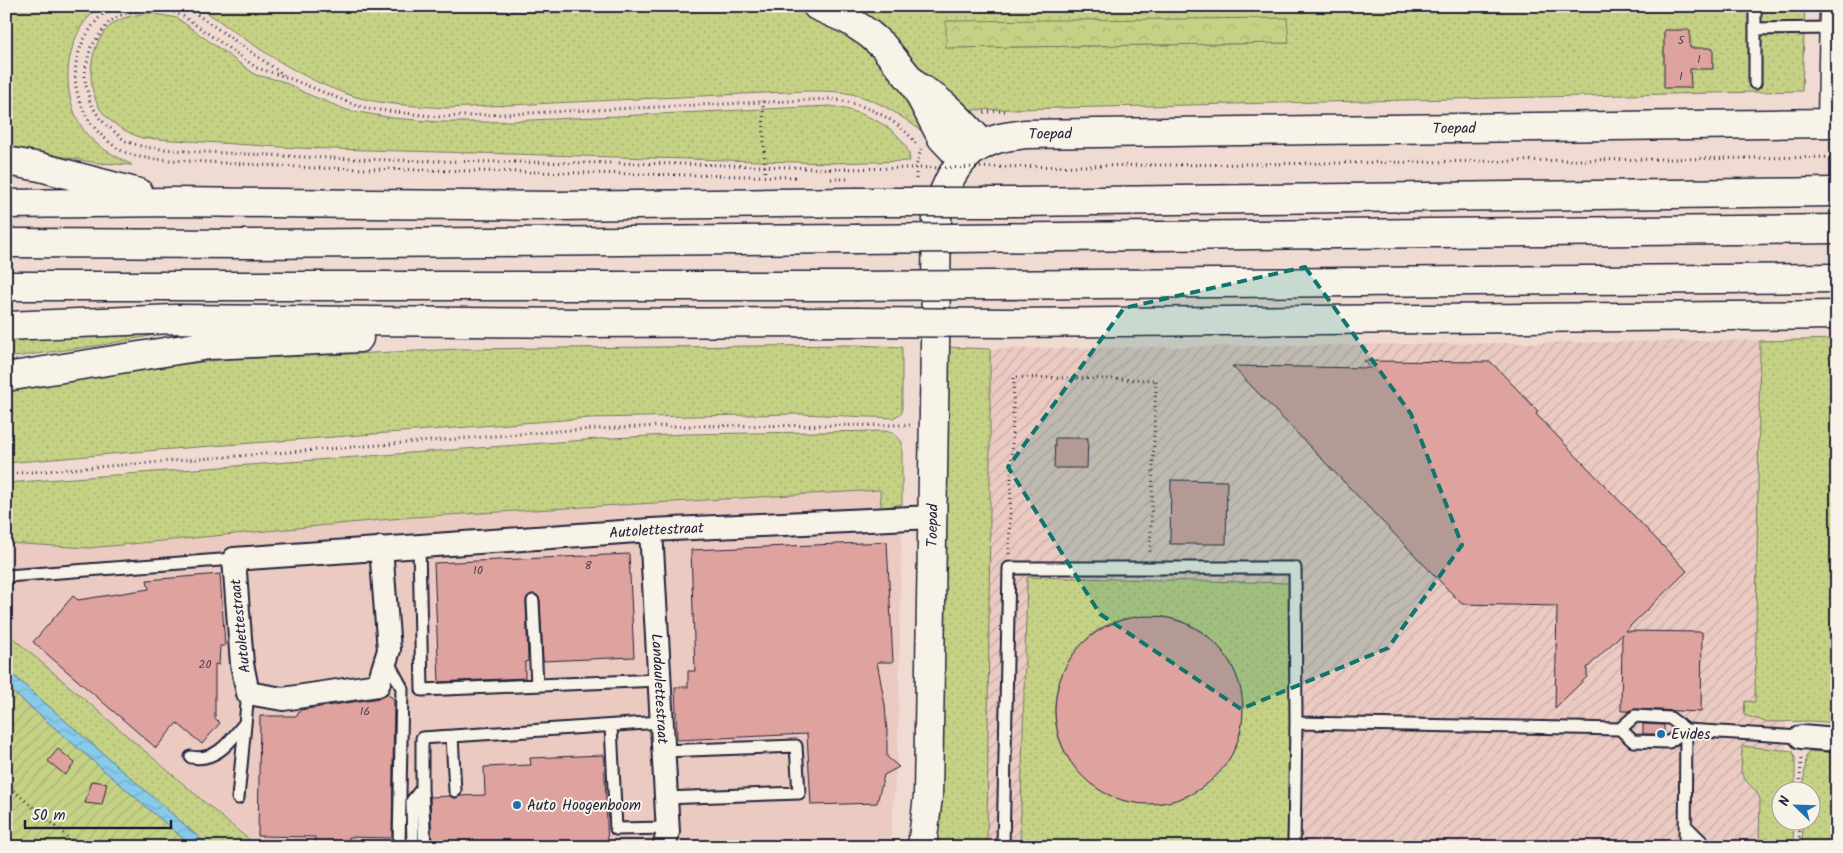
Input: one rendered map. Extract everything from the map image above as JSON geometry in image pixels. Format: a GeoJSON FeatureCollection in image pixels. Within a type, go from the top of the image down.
{"type":"FeatureCollection","features":[{"type":"Feature","properties":{"kind":"main road"},"geometry":{"type":"LineString","coordinates":[[817,6],[850,21],[883,46],[914,84],[936,98],[963,122],[973,152]]}},
{"type":"Feature","properties":{"kind":"main road"},"geometry":{"type":"LineString","coordinates":[[1834,17],[1834,123]]}},
{"type":"Feature","properties":{"kind":"main road","name":"Toepad"},"geometry":{"type":"LineString","coordinates":[[922,847],[928,796],[937,217],[952,172],[973,152],[994,140],[1025,134],[1834,123]]}},
{"type":"Feature","properties":{"kind":"main road"},"geometry":{"type":"LineString","coordinates":[[6,161],[40,167],[172,202]]}},
{"type":"Feature","properties":{"kind":"main road"},"geometry":{"type":"LineString","coordinates":[[6,204],[172,202],[549,206],[1837,192]]}},
{"type":"Feature","properties":{"kind":"main road"},"geometry":{"type":"LineString","coordinates":[[6,244],[252,244],[1837,229]]}},
{"type":"Feature","properties":{"kind":"main road"},"geometry":{"type":"LineString","coordinates":[[6,286],[856,286],[1837,278]]}},
{"type":"Feature","properties":{"kind":"main road"},"geometry":{"type":"LineString","coordinates":[[6,326],[175,319],[577,323],[1011,323],[1837,315]]}},
{"type":"Feature","properties":{"kind":"main road"},"geometry":{"type":"LineString","coordinates":[[6,377],[208,345],[529,333],[577,323]]}},
{"type":"Feature","properties":{"kind":"street","name":"Autolettestraat"},"geometry":{"type":"LineString","coordinates":[[381,548],[388,650],[378,685],[283,699],[248,692],[242,664],[234,560],[381,548],[420,545],[651,530],[933,517]]}},
{"type":"Feature","properties":{"kind":"street","name":"Landaulettestraat"},"geometry":{"type":"LineString","coordinates":[[651,530],[666,798],[665,837]]}},
{"type":"Feature","properties":{"kind":"street"},"geometry":{"type":"LineString","coordinates":[[1801,737],[1837,740]]}},
{"type":"Feature","properties":{"kind":"lane"},"geometry":{"type":"LineString","coordinates":[[1755,6],[1755,82]]}},
{"type":"Feature","properties":{"kind":"lane"},"geometry":{"type":"LineString","coordinates":[[1755,28],[1834,17]]}},
{"type":"Feature","properties":{"kind":"lane"},"geometry":{"type":"LineString","coordinates":[[420,545],[422,690],[659,680]]}},
{"type":"Feature","properties":{"kind":"lane","name":"Autolettestraat"},"geometry":{"type":"LineString","coordinates":[[7,576],[234,560]]}},
{"type":"Feature","properties":{"kind":"lane"},"geometry":{"type":"LineString","coordinates":[[1003,847],[1008,568],[1295,568],[1296,723],[1294,847]]}},
{"type":"Feature","properties":{"kind":"lane"},"geometry":{"type":"LineString","coordinates":[[533,601],[536,685]]}},
{"type":"Feature","properties":{"kind":"lane"},"geometry":{"type":"LineString","coordinates":[[386,659],[402,688],[399,847]]}},
{"type":"Feature","properties":{"kind":"lane"},"geometry":{"type":"LineString","coordinates":[[238,798],[248,692]]}},
{"type":"Feature","properties":{"kind":"lane"},"geometry":{"type":"LineString","coordinates":[[1620,729],[1635,716],[1670,718],[1686,730],[1801,737]]}},
{"type":"Feature","properties":{"kind":"lane"},"geometry":{"type":"LineString","coordinates":[[191,757],[198,758],[215,754],[228,744],[246,722]]}},
{"type":"Feature","properties":{"kind":"lane"},"geometry":{"type":"LineString","coordinates":[[425,847],[422,738],[661,722]]}},
{"type":"Feature","properties":{"kind":"lane"},"geometry":{"type":"LineString","coordinates":[[1296,723],[1620,729],[1633,741],[1669,742],[1686,730]]}},
{"type":"Feature","properties":{"kind":"lane"},"geometry":{"type":"LineString","coordinates":[[611,726],[616,829],[665,837]]}},
{"type":"Feature","properties":{"kind":"lane"},"geometry":{"type":"LineString","coordinates":[[1685,847],[1686,730]]}},
{"type":"Feature","properties":{"kind":"lane"},"geometry":{"type":"LineString","coordinates":[[452,736],[455,791]]}},
{"type":"Feature","properties":{"kind":"lane"},"geometry":{"type":"LineString","coordinates":[[663,750],[796,746],[799,793],[666,798]]}},
{"type":"Feature","properties":{"kind":"lane"},"geometry":{"type":"LineString","coordinates":[[413,847],[412,801],[422,788]]}},
{"type":"Feature","properties":{"kind":"lane"},"geometry":{"type":"LineString","coordinates":[[1685,825],[1707,847]]}},
{"type":"Feature","properties":{"kind":"path"},"geometry":{"type":"LineString","coordinates":[[115,6],[102,14],[82,43],[74,69],[75,83],[80,106],[92,126],[110,143],[129,154],[154,158],[316,168],[803,178]]}},
{"type":"Feature","properties":{"kind":"path"},"geometry":{"type":"LineString","coordinates":[[185,6],[286,77]]}},
{"type":"Feature","properties":{"kind":"path"},"geometry":{"type":"LineString","coordinates":[[920,150],[913,139],[885,117],[860,105],[830,99],[440,117],[370,109],[355,105],[286,77],[256,68],[183,16],[153,7],[138,9],[109,22],[91,47],[85,70],[86,90],[95,111],[109,128],[125,141],[132,144],[154,148],[316,158],[521,163],[766,165],[830,169],[1837,157]]}},
{"type":"Feature","properties":{"kind":"path"},"geometry":{"type":"LineString","coordinates":[[763,101],[765,176]]}},
{"type":"Feature","properties":{"kind":"path"},"geometry":{"type":"LineString","coordinates":[[821,178],[831,179]]}},
{"type":"Feature","properties":{"kind":"path"},"geometry":{"type":"LineString","coordinates":[[1008,568],[1014,377],[1156,380],[1150,568]]}},
{"type":"Feature","properties":{"kind":"path"},"geometry":{"type":"LineString","coordinates":[[6,474],[572,430],[663,426],[911,425]]}},
{"type":"Feature","properties":{"kind":"path"},"geometry":{"type":"LineString","coordinates":[[1800,780],[1801,737]]}},
{"type":"Feature","properties":{"kind":"path"},"geometry":{"type":"LineString","coordinates":[[6,784],[79,847]]}},
{"type":"Feature","properties":{"kind":"path"},"geometry":{"type":"LineString","coordinates":[[1799,847],[1800,830]]}},
{"type":"Feature","properties":{"kind":"highlighted area"},"geometry":{"type":"Polygon","coordinates":[[[1305,267],[1411,414],[1462,545],[1388,648],[1241,709],[1100,614],[1008,467],[1124,308],[1305,267]]]}},
{"type":"Feature","properties":{"kind":"shaded area"},"geometry":{"type":"Polygon","coordinates":[[[1775,340],[1793,350],[1785,780],[1770,780],[1770,830],[1781,830],[1783,847],[987,847],[990,349],[1775,340]]]}},
{"type":"Feature","properties":{"kind":"shaded area"},"geometry":{"type":"Polygon","coordinates":[[[880,490],[881,508],[902,504],[898,744],[890,847],[259,847],[6,632],[6,543],[89,548],[412,517],[880,490]]]}},
{"type":"Feature","properties":{"kind":"green space"},"geometry":{"type":"Polygon","coordinates":[[[6,6],[99,6],[83,24],[75,39],[69,66],[69,94],[78,120],[85,132],[107,151],[132,165],[97,163],[6,146],[6,6]]]}},
{"type":"Feature","properties":{"kind":"green space"},"geometry":{"type":"Polygon","coordinates":[[[198,6],[466,6],[535,13],[711,8],[778,10],[802,13],[841,28],[869,48],[887,67],[927,135],[896,113],[863,97],[830,91],[447,108],[378,102],[334,89],[293,70],[198,6]]]}},
{"type":"Feature","properties":{"kind":"green space"},"geometry":{"type":"Polygon","coordinates":[[[847,6],[1805,6],[1802,91],[972,110],[961,106],[951,99],[895,40],[847,6]],[[947,21],[947,48],[1289,43],[947,21]]]}},
{"type":"Feature","properties":{"kind":"green space"},"geometry":{"type":"Polygon","coordinates":[[[151,13],[177,18],[256,75],[282,81],[305,93],[347,110],[393,118],[440,122],[489,122],[829,106],[866,116],[891,130],[901,139],[907,149],[910,161],[830,163],[296,148],[142,138],[118,126],[103,113],[95,97],[91,74],[95,51],[99,40],[106,31],[114,23],[123,19],[151,13]]]}},
{"type":"Feature","properties":{"kind":"green space"},"geometry":{"type":"Polygon","coordinates":[[[1287,18],[1289,43],[946,48],[946,21],[1287,18]]]}},
{"type":"Feature","properties":{"kind":"green space"},"geometry":{"type":"Polygon","coordinates":[[[155,335],[102,345],[6,358],[6,339],[155,335]]]}},
{"type":"Feature","properties":{"kind":"green space"},"geometry":{"type":"Polygon","coordinates":[[[1837,339],[1837,723],[1812,721],[1766,722],[1744,715],[1745,701],[1755,702],[1760,341],[1837,339]]]}},
{"type":"Feature","properties":{"kind":"green space"},"geometry":{"type":"Polygon","coordinates":[[[856,345],[902,347],[902,413],[893,418],[801,414],[590,418],[6,463],[6,392],[139,370],[219,360],[460,349],[856,345]]]}},
{"type":"Feature","properties":{"kind":"green space"},"geometry":{"type":"Polygon","coordinates":[[[944,347],[990,349],[987,847],[935,847],[944,347]]]}},
{"type":"Feature","properties":{"kind":"green space"},"geometry":{"type":"Polygon","coordinates":[[[885,431],[894,433],[902,442],[902,504],[881,508],[880,490],[412,517],[89,548],[6,543],[6,483],[612,438],[685,434],[885,431]]]}},
{"type":"Feature","properties":{"kind":"green space"},"geometry":{"type":"Polygon","coordinates":[[[1027,577],[1290,583],[1287,847],[1020,847],[1027,577]],[[1160,616],[1130,618],[1108,624],[1086,640],[1074,653],[1065,668],[1055,702],[1055,719],[1059,737],[1066,754],[1076,769],[1100,790],[1132,802],[1155,803],[1171,800],[1179,798],[1205,784],[1225,765],[1237,741],[1242,715],[1240,688],[1230,663],[1213,641],[1189,624],[1160,616]]]}},
{"type":"Feature","properties":{"kind":"green space"},"geometry":{"type":"Polygon","coordinates":[[[6,632],[258,847],[210,847],[6,669],[6,632]]]}},
{"type":"Feature","properties":{"kind":"green space"},"geometry":{"type":"Polygon","coordinates":[[[6,686],[193,847],[6,847],[6,686]]]}},
{"type":"Feature","properties":{"kind":"green space"},"geometry":{"type":"Polygon","coordinates":[[[1742,746],[1793,751],[1795,758],[1795,780],[1770,780],[1770,830],[1794,830],[1793,847],[1759,847],[1760,799],[1741,773],[1742,746]]]}},
{"type":"Feature","properties":{"kind":"green space"},"geometry":{"type":"Polygon","coordinates":[[[1809,751],[1837,753],[1837,847],[1802,847],[1803,830],[1820,830],[1820,780],[1804,780],[1806,757],[1809,751]]]}},
{"type":"Feature","properties":{"kind":"water"},"geometry":{"type":"Polygon","coordinates":[[[6,669],[210,847],[193,847],[6,686],[6,669]]]}},
{"type":"Feature","properties":{"kind":"building"},"geometry":{"type":"Polygon","coordinates":[[[1664,30],[1690,30],[1690,48],[1713,48],[1713,69],[1690,69],[1691,88],[1664,88],[1664,30]]]}},
{"type":"Feature","properties":{"kind":"building"},"geometry":{"type":"Polygon","coordinates":[[[1364,361],[1491,362],[1538,411],[1536,414],[1687,571],[1625,631],[1702,632],[1701,712],[1635,709],[1621,711],[1622,634],[1587,668],[1587,677],[1555,708],[1557,606],[1462,604],[1232,366],[1371,368],[1364,361]]]}},
{"type":"Feature","properties":{"kind":"building"},"geometry":{"type":"Polygon","coordinates":[[[1055,438],[1088,438],[1087,468],[1054,468],[1055,438]]]}},
{"type":"Feature","properties":{"kind":"building"},"geometry":{"type":"Polygon","coordinates":[[[1171,480],[1227,481],[1226,544],[1170,544],[1171,480]]]}},
{"type":"Feature","properties":{"kind":"building"},"geometry":{"type":"Polygon","coordinates":[[[887,542],[893,662],[877,662],[885,705],[887,757],[899,767],[884,775],[877,803],[811,805],[807,734],[677,740],[675,687],[688,687],[688,671],[695,671],[691,550],[887,542]]]}},
{"type":"Feature","properties":{"kind":"building"},"geometry":{"type":"Polygon","coordinates":[[[629,554],[634,657],[543,661],[540,601],[537,595],[532,594],[527,597],[526,601],[528,661],[525,662],[525,678],[439,682],[434,563],[629,554]]]}},
{"type":"Feature","properties":{"kind":"building"},"geometry":{"type":"Polygon","coordinates":[[[220,574],[225,646],[220,646],[219,665],[215,664],[215,718],[220,723],[202,744],[177,723],[156,748],[33,642],[73,596],[78,600],[149,589],[147,580],[220,574]]]}},
{"type":"Feature","properties":{"kind":"building"},"geometry":{"type":"Polygon","coordinates":[[[1149,616],[1185,623],[1209,637],[1222,650],[1236,674],[1243,710],[1236,746],[1222,770],[1209,783],[1185,797],[1149,804],[1113,797],[1089,783],[1076,770],[1062,746],[1055,710],[1062,674],[1076,650],[1089,637],[1113,623],[1149,616]]]}},
{"type":"Feature","properties":{"kind":"building"},"geometry":{"type":"Polygon","coordinates":[[[387,694],[394,699],[392,838],[349,837],[349,847],[315,847],[315,837],[258,836],[260,716],[297,716],[300,710],[380,698],[387,694]]]}},
{"type":"Feature","properties":{"kind":"building"},"geometry":{"type":"Polygon","coordinates":[[[1643,724],[1664,725],[1664,734],[1643,734],[1643,724]]]}},
{"type":"Feature","properties":{"kind":"building"},"geometry":{"type":"Polygon","coordinates":[[[58,749],[75,763],[65,775],[48,761],[58,749]]]}},
{"type":"Feature","properties":{"kind":"building","name":"Auto Hoogenboom"},"geometry":{"type":"Polygon","coordinates":[[[604,755],[608,847],[432,847],[430,797],[450,796],[455,798],[485,795],[484,767],[531,765],[530,758],[604,755]]]}},
{"type":"Feature","properties":{"kind":"building"},"geometry":{"type":"Polygon","coordinates":[[[91,781],[107,783],[102,805],[85,803],[91,781]]]}},
{"type":"Feature","properties":{"kind":"place","name":"Evides"},"geometry":{"type":"Point","coordinates":[1661,734]}},
{"type":"Feature","properties":{"kind":"place","name":"Auto Hoogenboom"},"geometry":{"type":"Point","coordinates":[517,805]}}]}
